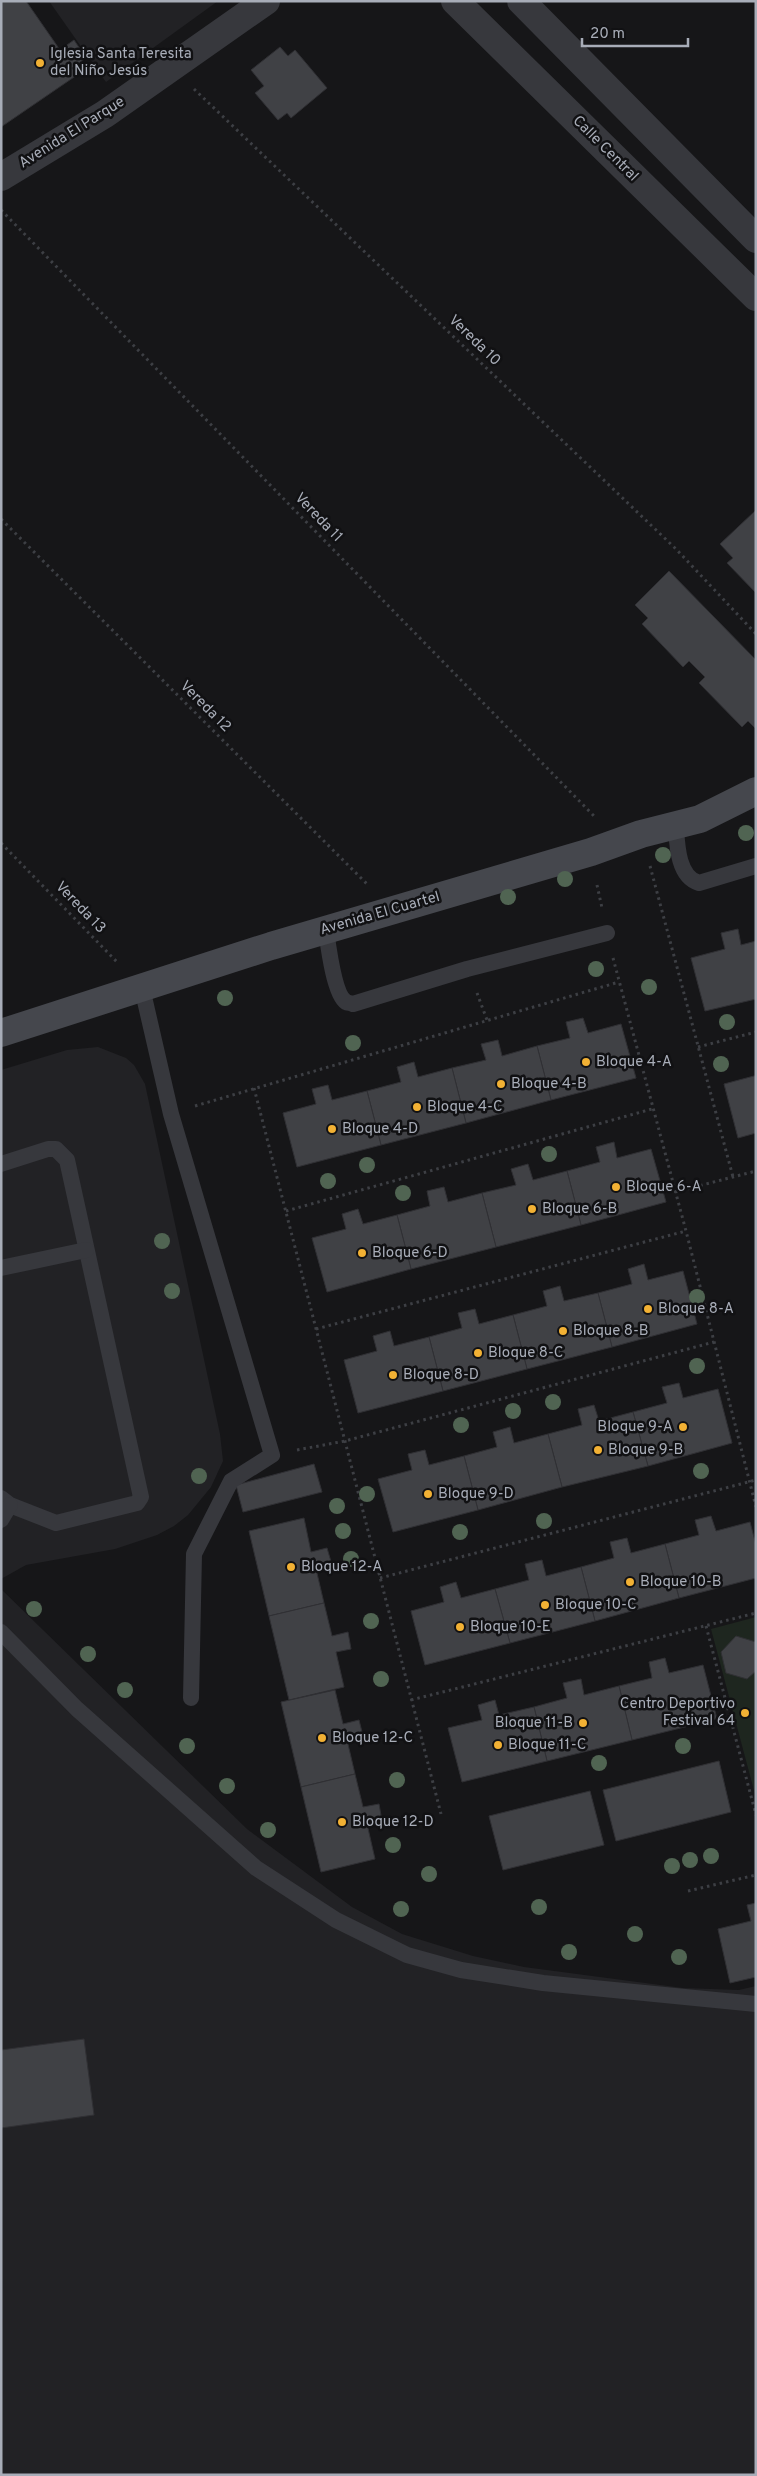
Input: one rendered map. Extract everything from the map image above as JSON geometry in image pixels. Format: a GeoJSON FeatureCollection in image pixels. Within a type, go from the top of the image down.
{"type":"FeatureCollection","features":[{"type":"Feature","properties":{"kind":"main road","name":"Avenida El Cuartel"},"geometry":{"type":"LineString","coordinates":[[1,1033],[326,930],[591,852],[630,838],[700,820],[756,791]]}},
{"type":"Feature","properties":{"kind":"street","name":"Avenida El Parque"},"geometry":{"type":"LineString","coordinates":[[1,177],[105,114],[266,1]]}},
{"type":"Feature","properties":{"kind":"street","name":"Calle Central"},"geometry":{"type":"LineString","coordinates":[[455,1],[756,297]]}},
{"type":"Feature","properties":{"kind":"street"},"geometry":{"type":"LineString","coordinates":[[521,1],[756,239]]}},
{"type":"Feature","properties":{"kind":"lane"},"geometry":{"type":"LineString","coordinates":[[676,826],[677,849],[686,875],[691,881],[699,883],[756,866]]}},
{"type":"Feature","properties":{"kind":"lane"},"geometry":{"type":"LineString","coordinates":[[326,930],[331,961],[341,996],[346,1002],[353,1004],[467,970],[606,934]]}},
{"type":"Feature","properties":{"kind":"lane"},"geometry":{"type":"LineString","coordinates":[[142,988],[171,1114],[272,1455],[231,1481],[194,1554],[191,1698]]}},
{"type":"Feature","properties":{"kind":"lane"},"geometry":{"type":"LineString","coordinates":[[1,1164],[48,1149],[56,1149],[67,1160],[141,1501],[56,1523],[6,1502],[1,1520]]}},
{"type":"Feature","properties":{"kind":"lane"},"geometry":{"type":"LineString","coordinates":[[1,1268],[86,1250]]}},
{"type":"Feature","properties":{"kind":"lane"},"geometry":{"type":"LineString","coordinates":[[1,1632],[77,1709],[256,1868],[336,1920],[407,1955],[461,1970],[543,1983],[756,2004]]}},
{"type":"Feature","properties":{"kind":"path","name":"Vereda 10"},"geometry":{"type":"LineString","coordinates":[[172,68],[676,549],[756,634]]}},
{"type":"Feature","properties":{"kind":"path","name":"Vereda 11"},"geometry":{"type":"LineString","coordinates":[[1,210],[630,838]]}},
{"type":"Feature","properties":{"kind":"path","name":"Vereda 12"},"geometry":{"type":"LineString","coordinates":[[1,519],[394,911]]}},
{"type":"Feature","properties":{"kind":"path"},"geometry":{"type":"LineString","coordinates":[[630,838],[698,1047],[733,1177]]}},
{"type":"Feature","properties":{"kind":"path","name":"Vereda 13"},"geometry":{"type":"LineString","coordinates":[[1,843],[142,988]]}},
{"type":"Feature","properties":{"kind":"path"},"geometry":{"type":"LineString","coordinates":[[591,852],[606,934],[686,1231],[756,1507]]}},
{"type":"Feature","properties":{"kind":"path"},"geometry":{"type":"LineString","coordinates":[[171,1114],[619,982]]}},
{"type":"Feature","properties":{"kind":"path"},"geometry":{"type":"LineString","coordinates":[[698,1047],[756,1032]]}},
{"type":"Feature","properties":{"kind":"path"},"geometry":{"type":"LineString","coordinates":[[254,1088],[441,1814]]}},
{"type":"Feature","properties":{"kind":"path"},"geometry":{"type":"LineString","coordinates":[[286,1211],[652,1109]]}},
{"type":"Feature","properties":{"kind":"path"},"geometry":{"type":"LineString","coordinates":[[675,1192],[756,1171]]}},
{"type":"Feature","properties":{"kind":"path"},"geometry":{"type":"LineString","coordinates":[[316,1329],[686,1231]]}},
{"type":"Feature","properties":{"kind":"path"},"geometry":{"type":"LineString","coordinates":[[272,1455],[345,1441],[714,1342]]}},
{"type":"Feature","properties":{"kind":"path"},"geometry":{"type":"LineString","coordinates":[[380,1578],[756,1480]]}},
{"type":"Feature","properties":{"kind":"path"},"geometry":{"type":"LineString","coordinates":[[411,1700],[756,1613]]}},
{"type":"Feature","properties":{"kind":"path"},"geometry":{"type":"LineString","coordinates":[[706,1626],[756,1814]]}},
{"type":"Feature","properties":{"kind":"path"},"geometry":{"type":"LineString","coordinates":[[688,1891],[756,1874]]}},
{"type":"Feature","properties":{"kind":"shaded area"},"geometry":{"type":"Polygon","coordinates":[[[49,1],[218,1],[106,82],[49,1]]]}},
{"type":"Feature","properties":{"kind":"shaded area"},"geometry":{"type":"Polygon","coordinates":[[[98,1047],[126,1058],[134,1065],[145,1084],[220,1434],[223,1461],[211,1487],[188,1515],[174,1526],[157,1535],[115,1549],[26,1565],[1,1579],[1,1070],[67,1050],[98,1047]]]}},
{"type":"Feature","properties":{"kind":"shaded area"},"geometry":{"type":"Polygon","coordinates":[[[1,1589],[247,1829],[352,1907],[402,1934],[473,1956],[524,1967],[683,1988],[739,1990],[756,1986],[756,2475],[1,2475],[1,1589]]]}},
{"type":"Feature","properties":{"kind":"shaded area","name":"Centro Deportivo Festival 64"},"geometry":{"type":"Polygon","coordinates":[[[756,1617],[756,1798],[711,1629],[756,1617]]]}},
{"type":"Feature","properties":{"kind":"building","name":"Iglesia Santa Teresita del Niño Jesús"},"geometry":{"type":"Polygon","coordinates":[[[1,1],[26,1],[60,50],[74,40],[86,58],[72,68],[77,75],[1,127],[1,1]]]}},
{"type":"Feature","properties":{"kind":"building"},"geometry":{"type":"Polygon","coordinates":[[[280,47],[288,56],[295,50],[327,88],[291,118],[287,113],[278,120],[255,93],[264,86],[251,70],[280,47]]]}},
{"type":"Feature","properties":{"kind":"building"},"geometry":{"type":"Polygon","coordinates":[[[755,511],[756,593],[727,563],[733,558],[720,544],[755,511]]]}},
{"type":"Feature","properties":{"kind":"building"},"geometry":{"type":"Polygon","coordinates":[[[669,571],[756,660],[756,729],[748,721],[742,727],[699,683],[705,677],[689,661],[683,667],[642,624],[648,618],[635,605],[669,571]]]}},
{"type":"Feature","properties":{"kind":"building"},"geometry":{"type":"Polygon","coordinates":[[[738,929],[741,945],[756,941],[756,999],[705,1011],[691,958],[725,949],[721,933],[738,929]]]}},
{"type":"Feature","properties":{"kind":"building","name":"Bloque 4-A"},"geometry":{"type":"Polygon","coordinates":[[[583,1018],[588,1033],[621,1024],[636,1078],[551,1100],[537,1046],[570,1038],[566,1022],[583,1018]]]}},
{"type":"Feature","properties":{"kind":"building","name":"Bloque 4-B"},"geometry":{"type":"Polygon","coordinates":[[[498,1040],[502,1056],[537,1046],[551,1100],[466,1123],[452,1068],[486,1060],[481,1044],[498,1040]]]}},
{"type":"Feature","properties":{"kind":"building","name":"Bloque 4-C"},"geometry":{"type":"Polygon","coordinates":[[[414,1062],[418,1077],[452,1068],[466,1123],[381,1145],[367,1091],[401,1082],[397,1067],[414,1062]]]}},
{"type":"Feature","properties":{"kind":"building"},"geometry":{"type":"Polygon","coordinates":[[[756,1076],[756,1133],[738,1138],[724,1084],[756,1076]]]}},
{"type":"Feature","properties":{"kind":"building","name":"Bloque 4-D"},"geometry":{"type":"Polygon","coordinates":[[[328,1085],[332,1100],[367,1091],[381,1145],[297,1167],[283,1113],[316,1104],[312,1089],[328,1085]]]}},
{"type":"Feature","properties":{"kind":"building","name":"Bloque 6-A"},"geometry":{"type":"Polygon","coordinates":[[[614,1142],[617,1158],[651,1149],[666,1202],[581,1225],[567,1171],[600,1162],[596,1147],[614,1142]]]}},
{"type":"Feature","properties":{"kind":"building","name":"Bloque 6-B"},"geometry":{"type":"Polygon","coordinates":[[[528,1164],[533,1180],[567,1171],[581,1225],[496,1247],[482,1193],[516,1185],[511,1169],[528,1164]]]}},
{"type":"Feature","properties":{"kind":"building"},"geometry":{"type":"Polygon","coordinates":[[[444,1187],[448,1202],[482,1193],[496,1247],[411,1269],[397,1215],[430,1206],[427,1191],[444,1187]]]}},
{"type":"Feature","properties":{"kind":"building","name":"Bloque 6-D"},"geometry":{"type":"Polygon","coordinates":[[[358,1209],[363,1224],[397,1215],[411,1269],[327,1292],[312,1238],[346,1229],[342,1214],[358,1209]]]}},
{"type":"Feature","properties":{"kind":"building","name":"Bloque 8-A"},"geometry":{"type":"Polygon","coordinates":[[[644,1264],[648,1280],[683,1271],[697,1324],[612,1347],[598,1293],[632,1284],[628,1269],[644,1264]]]}},
{"type":"Feature","properties":{"kind":"building","name":"Bloque 8-B"},"geometry":{"type":"Polygon","coordinates":[[[560,1286],[564,1301],[598,1293],[612,1347],[527,1369],[513,1315],[547,1306],[543,1291],[560,1286]]]}},
{"type":"Feature","properties":{"kind":"building","name":"Bloque 8-C"},"geometry":{"type":"Polygon","coordinates":[[[475,1309],[479,1324],[513,1315],[527,1369],[443,1391],[429,1337],[462,1328],[458,1313],[475,1309]]]}},
{"type":"Feature","properties":{"kind":"building","name":"Bloque 8-D"},"geometry":{"type":"Polygon","coordinates":[[[390,1331],[394,1346],[429,1337],[443,1391],[358,1413],[344,1360],[377,1351],[373,1336],[390,1331]]]}},
{"type":"Feature","properties":{"kind":"building","name":"Bloque 9-A"},"geometry":{"type":"Polygon","coordinates":[[[679,1383],[683,1398],[718,1389],[732,1443],[648,1466],[633,1412],[667,1403],[662,1387],[679,1383]]]}},
{"type":"Feature","properties":{"kind":"building","name":"Bloque 9-B"},"geometry":{"type":"Polygon","coordinates":[[[594,1405],[599,1421],[633,1412],[648,1466],[562,1487],[548,1434],[582,1425],[578,1409],[594,1405]]]}},
{"type":"Feature","properties":{"kind":"building"},"geometry":{"type":"Polygon","coordinates":[[[510,1427],[514,1443],[548,1434],[562,1487],[478,1510],[464,1456],[497,1447],[493,1432],[510,1427]]]}},
{"type":"Feature","properties":{"kind":"building","name":"Bloque 9-D"},"geometry":{"type":"Polygon","coordinates":[[[425,1450],[429,1465],[464,1456],[478,1510],[393,1532],[378,1479],[412,1470],[408,1454],[425,1450]]]}},
{"type":"Feature","properties":{"kind":"building"},"geometry":{"type":"Polygon","coordinates":[[[314,1464],[322,1492],[243,1512],[236,1485],[314,1464]]]}},
{"type":"Feature","properties":{"kind":"building"},"geometry":{"type":"Polygon","coordinates":[[[711,1516],[716,1531],[750,1522],[756,1545],[756,1578],[679,1598],[665,1544],[699,1535],[695,1520],[711,1516]]]}},
{"type":"Feature","properties":{"kind":"building","name":"Bloque 12-A"},"geometry":{"type":"Polygon","coordinates":[[[304,1518],[311,1552],[327,1548],[332,1565],[316,1569],[324,1603],[269,1616],[249,1531],[304,1518]]]}},
{"type":"Feature","properties":{"kind":"building","name":"Bloque 10-B"},"geometry":{"type":"Polygon","coordinates":[[[627,1538],[631,1553],[665,1544],[679,1598],[595,1621],[581,1567],[614,1558],[610,1542],[627,1538]]]}},
{"type":"Feature","properties":{"kind":"building","name":"Bloque 10-C"},"geometry":{"type":"Polygon","coordinates":[[[542,1560],[546,1576],[581,1567],[595,1621],[510,1643],[495,1589],[529,1580],[525,1564],[542,1560]]]}},
{"type":"Feature","properties":{"kind":"building","name":"Bloque 10-E"},"geometry":{"type":"Polygon","coordinates":[[[456,1582],[461,1598],[495,1589],[510,1643],[425,1665],[411,1611],[444,1602],[440,1587],[456,1582]]]}},
{"type":"Feature","properties":{"kind":"building"},"geometry":{"type":"Polygon","coordinates":[[[324,1603],[332,1636],[348,1632],[351,1649],[336,1652],[344,1687],[289,1700],[269,1616],[324,1603]]]}},
{"type":"Feature","properties":{"kind":"building"},"geometry":{"type":"Polygon","coordinates":[[[736,1636],[756,1642],[756,1671],[747,1679],[726,1673],[721,1652],[736,1636]]]}},
{"type":"Feature","properties":{"kind":"building"},"geometry":{"type":"Polygon","coordinates":[[[665,1658],[669,1673],[703,1665],[717,1719],[632,1740],[619,1686],[652,1678],[649,1662],[665,1658]]]}},
{"type":"Feature","properties":{"kind":"building","name":"Bloque 11-B"},"geometry":{"type":"Polygon","coordinates":[[[581,1679],[584,1695],[619,1686],[632,1740],[547,1761],[534,1707],[567,1698],[563,1683],[581,1679]]]}},
{"type":"Feature","properties":{"kind":"building","name":"Bloque 12-C"},"geometry":{"type":"Polygon","coordinates":[[[335,1690],[343,1724],[359,1720],[363,1736],[347,1740],[355,1774],[301,1787],[281,1702],[335,1690]]]}},
{"type":"Feature","properties":{"kind":"building","name":"Bloque 11-C"},"geometry":{"type":"Polygon","coordinates":[[[495,1700],[499,1715],[534,1707],[547,1761],[462,1782],[448,1728],[482,1720],[478,1705],[495,1700]]]}},
{"type":"Feature","properties":{"kind":"building"},"geometry":{"type":"Polygon","coordinates":[[[719,1761],[731,1812],[616,1841],[603,1790],[719,1761]]]}},
{"type":"Feature","properties":{"kind":"building","name":"Bloque 12-D"},"geometry":{"type":"Polygon","coordinates":[[[355,1774],[363,1807],[379,1804],[382,1821],[367,1824],[375,1859],[321,1872],[301,1787],[355,1774]]]}},
{"type":"Feature","properties":{"kind":"building"},"geometry":{"type":"Polygon","coordinates":[[[590,1791],[604,1845],[503,1870],[489,1816],[590,1791]]]}},
{"type":"Feature","properties":{"kind":"building"},"geometry":{"type":"Polygon","coordinates":[[[756,1903],[756,1977],[730,1983],[718,1929],[751,1921],[747,1905],[756,1903]]]}},
{"type":"Feature","properties":{"kind":"building"},"geometry":{"type":"Polygon","coordinates":[[[84,2039],[94,2115],[1,2128],[1,2050],[84,2039]]]}},
{"type":"Feature","properties":{"kind":"place","name":"Iglesia Santa Teresita del Niño Jesús"},"geometry":{"type":"Point","coordinates":[40,63]}},
{"type":"Feature","properties":{"kind":"place","name":"Bloque 4-A"},"geometry":{"type":"Point","coordinates":[586,1062]}},
{"type":"Feature","properties":{"kind":"place","name":"Bloque 4-B"},"geometry":{"type":"Point","coordinates":[501,1084]}},
{"type":"Feature","properties":{"kind":"place","name":"Bloque 4-C"},"geometry":{"type":"Point","coordinates":[417,1107]}},
{"type":"Feature","properties":{"kind":"place","name":"Bloque 4-D"},"geometry":{"type":"Point","coordinates":[332,1129]}},
{"type":"Feature","properties":{"kind":"place","name":"Bloque 6-A"},"geometry":{"type":"Point","coordinates":[616,1187]}},
{"type":"Feature","properties":{"kind":"place","name":"Bloque 6-B"},"geometry":{"type":"Point","coordinates":[532,1209]}},
{"type":"Feature","properties":{"kind":"place","name":"Bloque 6-D"},"geometry":{"type":"Point","coordinates":[362,1253]}},
{"type":"Feature","properties":{"kind":"place","name":"Bloque 8-A"},"geometry":{"type":"Point","coordinates":[648,1309]}},
{"type":"Feature","properties":{"kind":"place","name":"Bloque 8-B"},"geometry":{"type":"Point","coordinates":[563,1331]}},
{"type":"Feature","properties":{"kind":"place","name":"Bloque 8-C"},"geometry":{"type":"Point","coordinates":[478,1353]}},
{"type":"Feature","properties":{"kind":"place","name":"Bloque 8-D"},"geometry":{"type":"Point","coordinates":[393,1375]}},
{"type":"Feature","properties":{"kind":"place","name":"Bloque 9-A"},"geometry":{"type":"Point","coordinates":[683,1427]}},
{"type":"Feature","properties":{"kind":"place","name":"Bloque 9-B"},"geometry":{"type":"Point","coordinates":[598,1450]}},
{"type":"Feature","properties":{"kind":"place","name":"Bloque 9-D"},"geometry":{"type":"Point","coordinates":[428,1494]}},
{"type":"Feature","properties":{"kind":"place","name":"Bloque 12-A"},"geometry":{"type":"Point","coordinates":[291,1567]}},
{"type":"Feature","properties":{"kind":"place","name":"Bloque 10-B"},"geometry":{"type":"Point","coordinates":[630,1582]}},
{"type":"Feature","properties":{"kind":"place","name":"Bloque 10-C"},"geometry":{"type":"Point","coordinates":[545,1605]}},
{"type":"Feature","properties":{"kind":"place","name":"Bloque 10-E"},"geometry":{"type":"Point","coordinates":[460,1627]}},
{"type":"Feature","properties":{"kind":"place","name":"Centro Deportivo Festival 64"},"geometry":{"type":"Point","coordinates":[745,1713]}},
{"type":"Feature","properties":{"kind":"place","name":"Bloque 11-B"},"geometry":{"type":"Point","coordinates":[583,1723]}},
{"type":"Feature","properties":{"kind":"place","name":"Bloque 12-C"},"geometry":{"type":"Point","coordinates":[322,1738]}},
{"type":"Feature","properties":{"kind":"place","name":"Bloque 11-C"},"geometry":{"type":"Point","coordinates":[498,1745]}},
{"type":"Feature","properties":{"kind":"place","name":"Bloque 12-D"},"geometry":{"type":"Point","coordinates":[342,1822]}}]}
